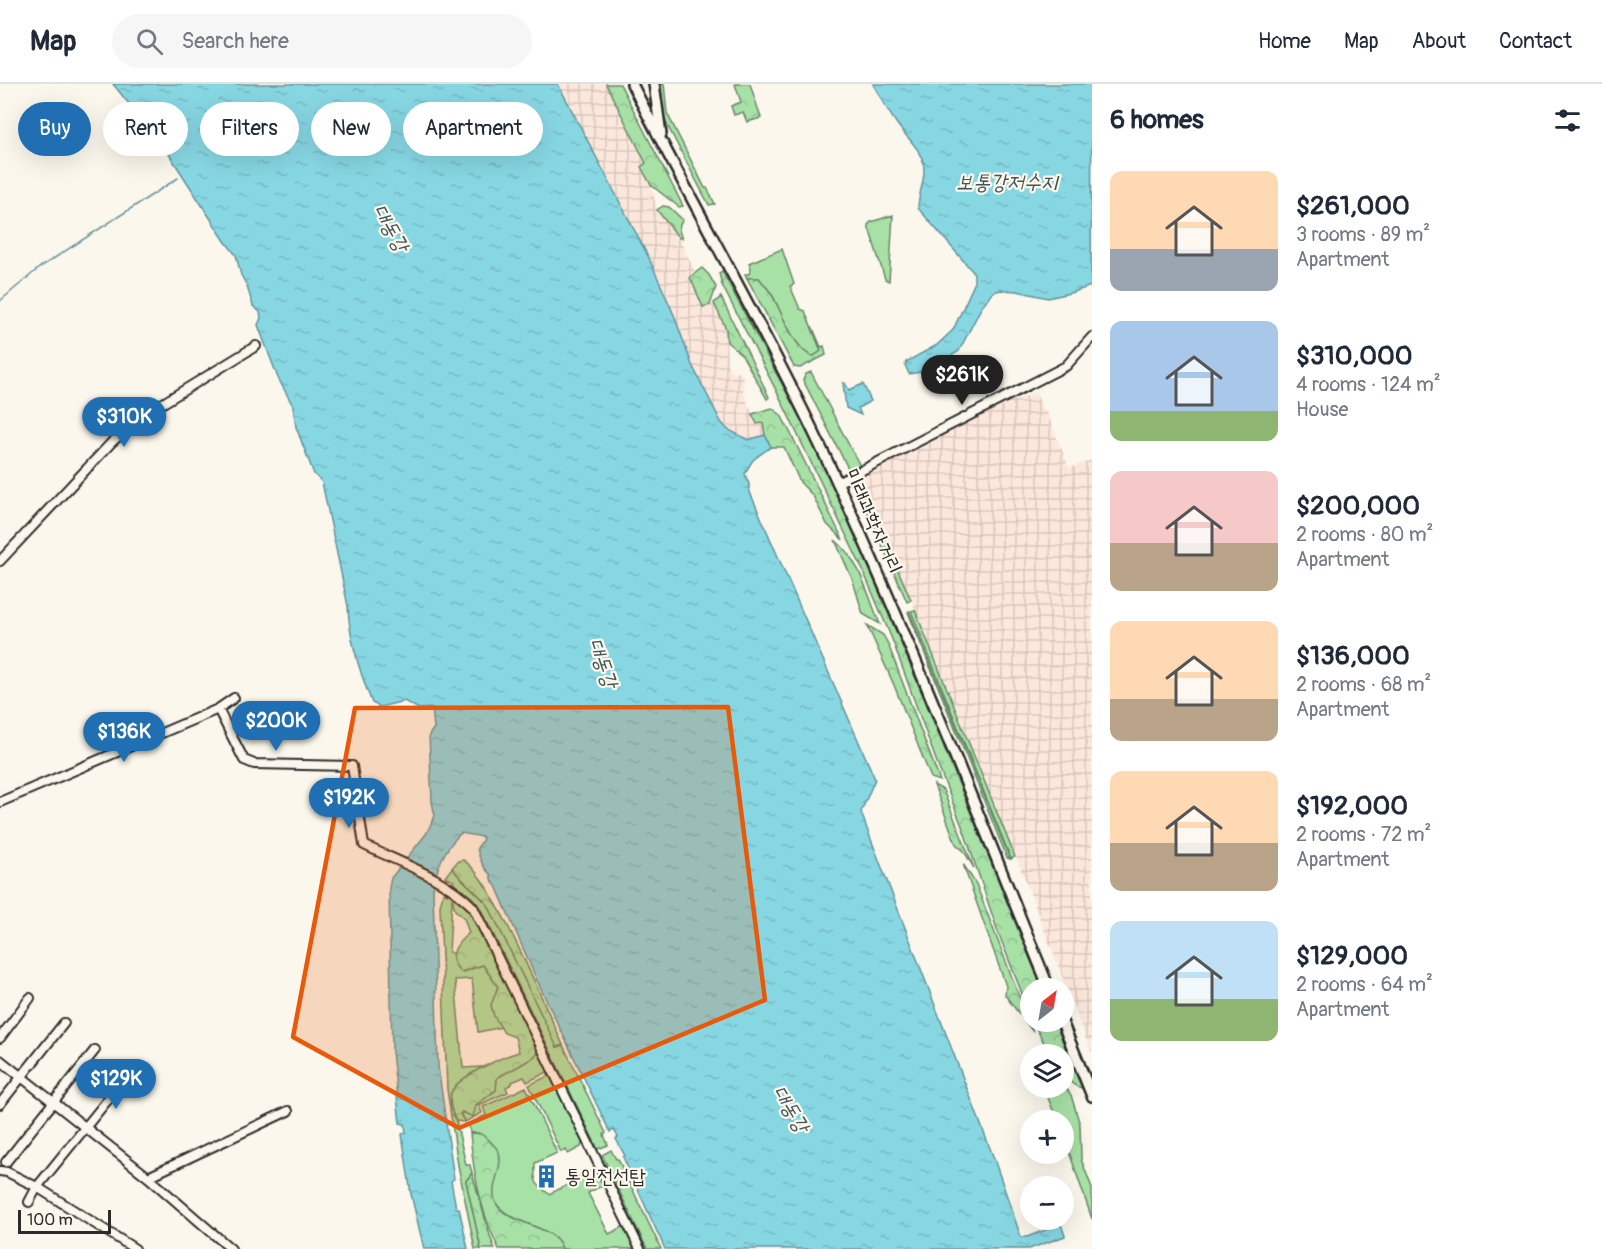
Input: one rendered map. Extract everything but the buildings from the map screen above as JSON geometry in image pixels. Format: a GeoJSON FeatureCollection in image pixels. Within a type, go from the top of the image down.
{"type":"FeatureCollection","features":[{"type":"Feature","properties":{"kind":"main road","name":"미래과학자거리"},"geometry":{"type":"LineString","coordinates":[[632,84],[780,366],[837,483],[915,658],[1044,978]]}},
{"type":"Feature","properties":{"kind":"main road"},"geometry":{"type":"LineString","coordinates":[[654,84],[663,146]]}},
{"type":"Feature","properties":{"kind":"main road"},"geometry":{"type":"LineString","coordinates":[[1066,1032],[1092,1096]]}},
{"type":"Feature","properties":{"kind":"street"},"geometry":{"type":"LineString","coordinates":[[837,483],[1066,366],[1092,337]]}},
{"type":"Feature","properties":{"kind":"street"},"geometry":{"type":"LineString","coordinates":[[0,561],[112,442],[142,416],[256,346]]}},
{"type":"Feature","properties":{"kind":"street"},"geometry":{"type":"LineString","coordinates":[[0,802],[218,709],[234,698]]}},
{"type":"Feature","properties":{"kind":"street"},"geometry":{"type":"LineString","coordinates":[[218,709],[244,760],[254,764],[352,766],[364,845],[442,883],[461,895],[473,907],[640,1249]]}},
{"type":"Feature","properties":{"kind":"street"},"geometry":{"type":"LineString","coordinates":[[0,1038],[30,998]]}},
{"type":"Feature","properties":{"kind":"street"},"geometry":{"type":"LineString","coordinates":[[0,1104],[64,1023]]}},
{"type":"Feature","properties":{"kind":"street"},"geometry":{"type":"LineString","coordinates":[[6,1162],[95,1050]]}},
{"type":"Feature","properties":{"kind":"street"},"geometry":{"type":"LineString","coordinates":[[0,1060],[148,1177],[227,1248]]}},
{"type":"Feature","properties":{"kind":"street"},"geometry":{"type":"LineString","coordinates":[[29,1202],[37,1187],[127,1076]]}},
{"type":"Feature","properties":{"kind":"street"},"geometry":{"type":"LineString","coordinates":[[148,1177],[288,1111]]}},
{"type":"Feature","properties":{"kind":"street"},"geometry":{"type":"LineString","coordinates":[[0,1171],[7,1172],[37,1187],[135,1249]]}},
{"type":"Feature","properties":{"kind":"highlighted area"},"geometry":{"type":"Polygon","coordinates":[[[728,707],[765,1000],[459,1128],[293,1037],[355,708],[728,707]]]}},
{"type":"Feature","properties":{"kind":"shaded area"},"geometry":{"type":"Polygon","coordinates":[[[558,84],[606,84],[646,163],[641,167],[651,185],[657,210],[679,238],[696,274],[690,277],[695,292],[703,307],[714,303],[726,329],[727,365],[734,373],[740,372],[744,379],[743,392],[757,424],[763,422],[765,435],[748,440],[727,429],[721,422],[692,365],[674,315],[649,258],[558,84]]]}},
{"type":"Feature","properties":{"kind":"shaded area"},"geometry":{"type":"Polygon","coordinates":[[[1036,393],[1043,411],[1046,410],[1069,468],[1092,460],[1092,1054],[1074,1007],[1074,978],[1063,978],[913,603],[857,476],[999,405],[1036,393]]]}},
{"type":"Feature","properties":{"kind":"green space"},"geometry":{"type":"Polygon","coordinates":[[[606,84],[620,84],[683,206],[679,207],[651,185],[641,167],[646,163],[606,84]]]}},
{"type":"Feature","properties":{"kind":"green space"},"geometry":{"type":"Polygon","coordinates":[[[661,84],[664,84],[667,113],[715,204],[709,205],[664,119],[661,84]]]}},
{"type":"Feature","properties":{"kind":"green space"},"geometry":{"type":"Polygon","coordinates":[[[735,84],[750,84],[761,118],[747,122],[743,112],[734,115],[731,106],[741,102],[735,84]]]}},
{"type":"Feature","properties":{"kind":"green space"},"geometry":{"type":"Polygon","coordinates":[[[663,206],[669,207],[683,220],[679,229],[682,238],[679,238],[657,210],[663,206]]]}},
{"type":"Feature","properties":{"kind":"green space"},"geometry":{"type":"Polygon","coordinates":[[[893,215],[889,281],[885,279],[868,225],[893,215]]]}},
{"type":"Feature","properties":{"kind":"green space"},"geometry":{"type":"Polygon","coordinates":[[[782,249],[794,284],[790,286],[800,309],[805,311],[821,351],[814,356],[807,354],[795,340],[771,293],[759,278],[747,278],[745,274],[749,274],[751,268],[749,263],[782,249]]]}},
{"type":"Feature","properties":{"kind":"green space"},"geometry":{"type":"Polygon","coordinates":[[[702,268],[716,287],[710,305],[703,307],[690,277],[702,268]]]}},
{"type":"Feature","properties":{"kind":"green space"},"geometry":{"type":"Polygon","coordinates":[[[722,271],[810,437],[851,525],[919,686],[1038,978],[1020,978],[1020,988],[892,639],[862,568],[779,396],[722,285],[719,273],[722,271]]]}},
{"type":"Feature","properties":{"kind":"green space"},"geometry":{"type":"Polygon","coordinates":[[[747,278],[759,278],[771,293],[789,330],[807,354],[814,356],[821,351],[812,326],[821,347],[824,346],[826,355],[800,368],[794,367],[747,278]]]}},
{"type":"Feature","properties":{"kind":"green space"},"geometry":{"type":"Polygon","coordinates":[[[721,297],[769,397],[767,399],[742,355],[727,342],[726,329],[714,303],[721,297]]]}},
{"type":"Feature","properties":{"kind":"green space"},"geometry":{"type":"Polygon","coordinates":[[[811,372],[860,466],[849,470],[803,380],[806,374],[811,372]]]}},
{"type":"Feature","properties":{"kind":"green space"},"geometry":{"type":"Polygon","coordinates":[[[772,408],[781,415],[843,540],[827,524],[813,496],[800,482],[784,447],[771,447],[765,435],[763,423],[757,424],[752,414],[772,408]]]}},
{"type":"Feature","properties":{"kind":"green space"},"geometry":{"type":"Polygon","coordinates":[[[857,476],[911,600],[907,602],[854,481],[857,476]]]}},
{"type":"Feature","properties":{"kind":"green space"},"geometry":{"type":"Polygon","coordinates":[[[835,540],[844,548],[857,568],[880,624],[863,614],[853,581],[835,540]]]}},
{"type":"Feature","properties":{"kind":"green space"},"geometry":{"type":"Polygon","coordinates":[[[915,610],[1015,857],[1011,859],[911,611],[915,610]]]}},
{"type":"Feature","properties":{"kind":"green space"},"geometry":{"type":"Polygon","coordinates":[[[909,611],[1010,859],[1007,858],[909,611]]]}},
{"type":"Feature","properties":{"kind":"green space"},"geometry":{"type":"Polygon","coordinates":[[[867,625],[883,635],[888,644],[940,781],[931,778],[867,625]]]}},
{"type":"Feature","properties":{"kind":"green space"},"geometry":{"type":"Polygon","coordinates":[[[934,785],[943,790],[974,868],[964,851],[956,844],[934,785]]]}},
{"type":"Feature","properties":{"kind":"green space"},"geometry":{"type":"Polygon","coordinates":[[[463,860],[475,871],[503,916],[563,1045],[557,1047],[488,905],[452,868],[458,861],[463,860]]]}},
{"type":"Feature","properties":{"kind":"green space"},"geometry":{"type":"Polygon","coordinates":[[[963,864],[976,884],[1020,998],[1020,1015],[1005,995],[1006,986],[963,864]]]}},
{"type":"Feature","properties":{"kind":"green space"},"geometry":{"type":"Polygon","coordinates":[[[452,868],[488,905],[558,1047],[563,1045],[606,1133],[604,1135],[608,1145],[598,1149],[482,911],[473,898],[453,883],[454,881],[445,877],[452,868]]]}},
{"type":"Feature","properties":{"kind":"green space"},"geometry":{"type":"Polygon","coordinates":[[[450,892],[456,897],[452,899],[449,952],[452,953],[453,959],[462,972],[483,965],[498,987],[494,997],[494,1007],[502,1027],[478,1032],[472,979],[455,980],[463,1068],[483,1067],[461,1081],[451,1093],[453,1115],[466,1165],[470,1165],[472,1173],[466,1181],[481,1249],[475,1249],[458,1165],[447,1089],[440,906],[443,893],[450,892]]]}},
{"type":"Feature","properties":{"kind":"green space"},"geometry":{"type":"Polygon","coordinates":[[[456,897],[476,921],[540,1051],[497,1078],[496,1090],[476,1105],[473,1117],[462,1112],[460,1114],[465,1122],[456,1121],[452,1111],[450,1096],[455,1087],[481,1068],[519,1052],[515,1037],[504,1033],[494,1016],[491,1005],[498,987],[483,965],[461,972],[456,967],[454,951],[469,933],[464,918],[455,910],[452,899],[456,897]]]}},
{"type":"Feature","properties":{"kind":"green space"},"geometry":{"type":"Polygon","coordinates":[[[1038,1032],[1059,1032],[1064,1044],[1045,1044],[1038,1032]]]}},
{"type":"Feature","properties":{"kind":"green space"},"geometry":{"type":"Polygon","coordinates":[[[540,1051],[550,1071],[527,1082],[524,1077],[512,1082],[506,1087],[508,1092],[479,1105],[482,1113],[465,1122],[460,1114],[474,1109],[496,1090],[497,1078],[540,1051]]]}},
{"type":"Feature","properties":{"kind":"green space"},"geometry":{"type":"Polygon","coordinates":[[[1074,1068],[1082,1088],[1074,1085],[1074,1068]]]}},
{"type":"Feature","properties":{"kind":"green space"},"geometry":{"type":"Polygon","coordinates":[[[552,1074],[583,1140],[581,1147],[568,1154],[566,1150],[561,1152],[529,1085],[552,1074]]]}},
{"type":"Feature","properties":{"kind":"green space"},"geometry":{"type":"Polygon","coordinates":[[[526,1087],[557,1153],[535,1163],[535,1178],[538,1184],[549,1194],[580,1179],[579,1176],[597,1170],[605,1184],[588,1193],[609,1234],[625,1226],[636,1249],[562,1249],[551,1234],[510,1215],[494,1200],[479,1133],[470,1133],[469,1124],[486,1115],[483,1107],[526,1087]]]}},
{"type":"Feature","properties":{"kind":"green space"},"geometry":{"type":"Polygon","coordinates":[[[1048,1098],[1072,1098],[1080,1125],[1081,1159],[1092,1188],[1092,1219],[1073,1164],[1074,1110],[1053,1110],[1048,1098]]]}},
{"type":"Feature","properties":{"kind":"green space"},"geometry":{"type":"Polygon","coordinates":[[[470,1133],[486,1137],[499,1152],[500,1165],[494,1197],[501,1210],[551,1234],[562,1249],[499,1249],[487,1221],[479,1192],[470,1133]]]}},
{"type":"Feature","properties":{"kind":"green space"},"geometry":{"type":"Polygon","coordinates":[[[611,1150],[618,1159],[661,1249],[647,1249],[602,1155],[611,1150]]]}},
{"type":"Feature","properties":{"kind":"green space"},"geometry":{"type":"Polygon","coordinates":[[[472,1173],[495,1249],[481,1249],[466,1181],[472,1173]]]}},
{"type":"Feature","properties":{"kind":"water","name":"대동강"},"geometry":{"type":"Polygon","coordinates":[[[113,84],[558,84],[649,258],[674,315],[692,365],[721,422],[727,429],[748,440],[765,435],[771,447],[756,458],[748,468],[745,474],[749,490],[875,779],[861,812],[867,829],[993,1156],[1021,1237],[1045,1230],[1063,1230],[1065,1236],[1029,1249],[665,1249],[623,1157],[625,1156],[616,1139],[618,1137],[614,1130],[610,1132],[539,985],[491,875],[480,859],[477,848],[483,837],[461,833],[450,845],[442,859],[433,890],[438,1066],[454,1179],[451,1181],[468,1249],[424,1249],[411,1194],[402,1134],[406,1133],[405,1124],[400,1123],[392,1052],[389,888],[391,878],[426,834],[435,816],[432,802],[429,735],[434,728],[432,708],[419,709],[404,701],[380,707],[372,703],[359,668],[353,643],[348,606],[322,482],[314,474],[296,427],[293,406],[278,378],[258,325],[261,318],[260,312],[253,306],[236,255],[170,156],[188,156],[188,102],[128,102],[113,84]]]}},
{"type":"Feature","properties":{"kind":"water","name":"보통강저수지"},"geometry":{"type":"Polygon","coordinates":[[[873,84],[1092,84],[1091,286],[1048,298],[1017,291],[993,292],[981,308],[959,351],[928,371],[909,374],[906,362],[937,345],[953,330],[974,284],[974,273],[918,208],[924,176],[922,157],[901,130],[873,84]]]}},
{"type":"Feature","properties":{"kind":"water"},"geometry":{"type":"Polygon","coordinates":[[[843,383],[849,390],[863,384],[871,401],[858,408],[861,415],[846,408],[843,383]]]}},
{"type":"Feature","properties":{"kind":"waterway"},"geometry":{"type":"LineString","coordinates":[[0,301],[39,268],[178,178]]}},
{"type":"Feature","properties":{"kind":"place","name":"통일전선탑"},"geometry":{"type":"Point","coordinates":[547,1176]}}]}
